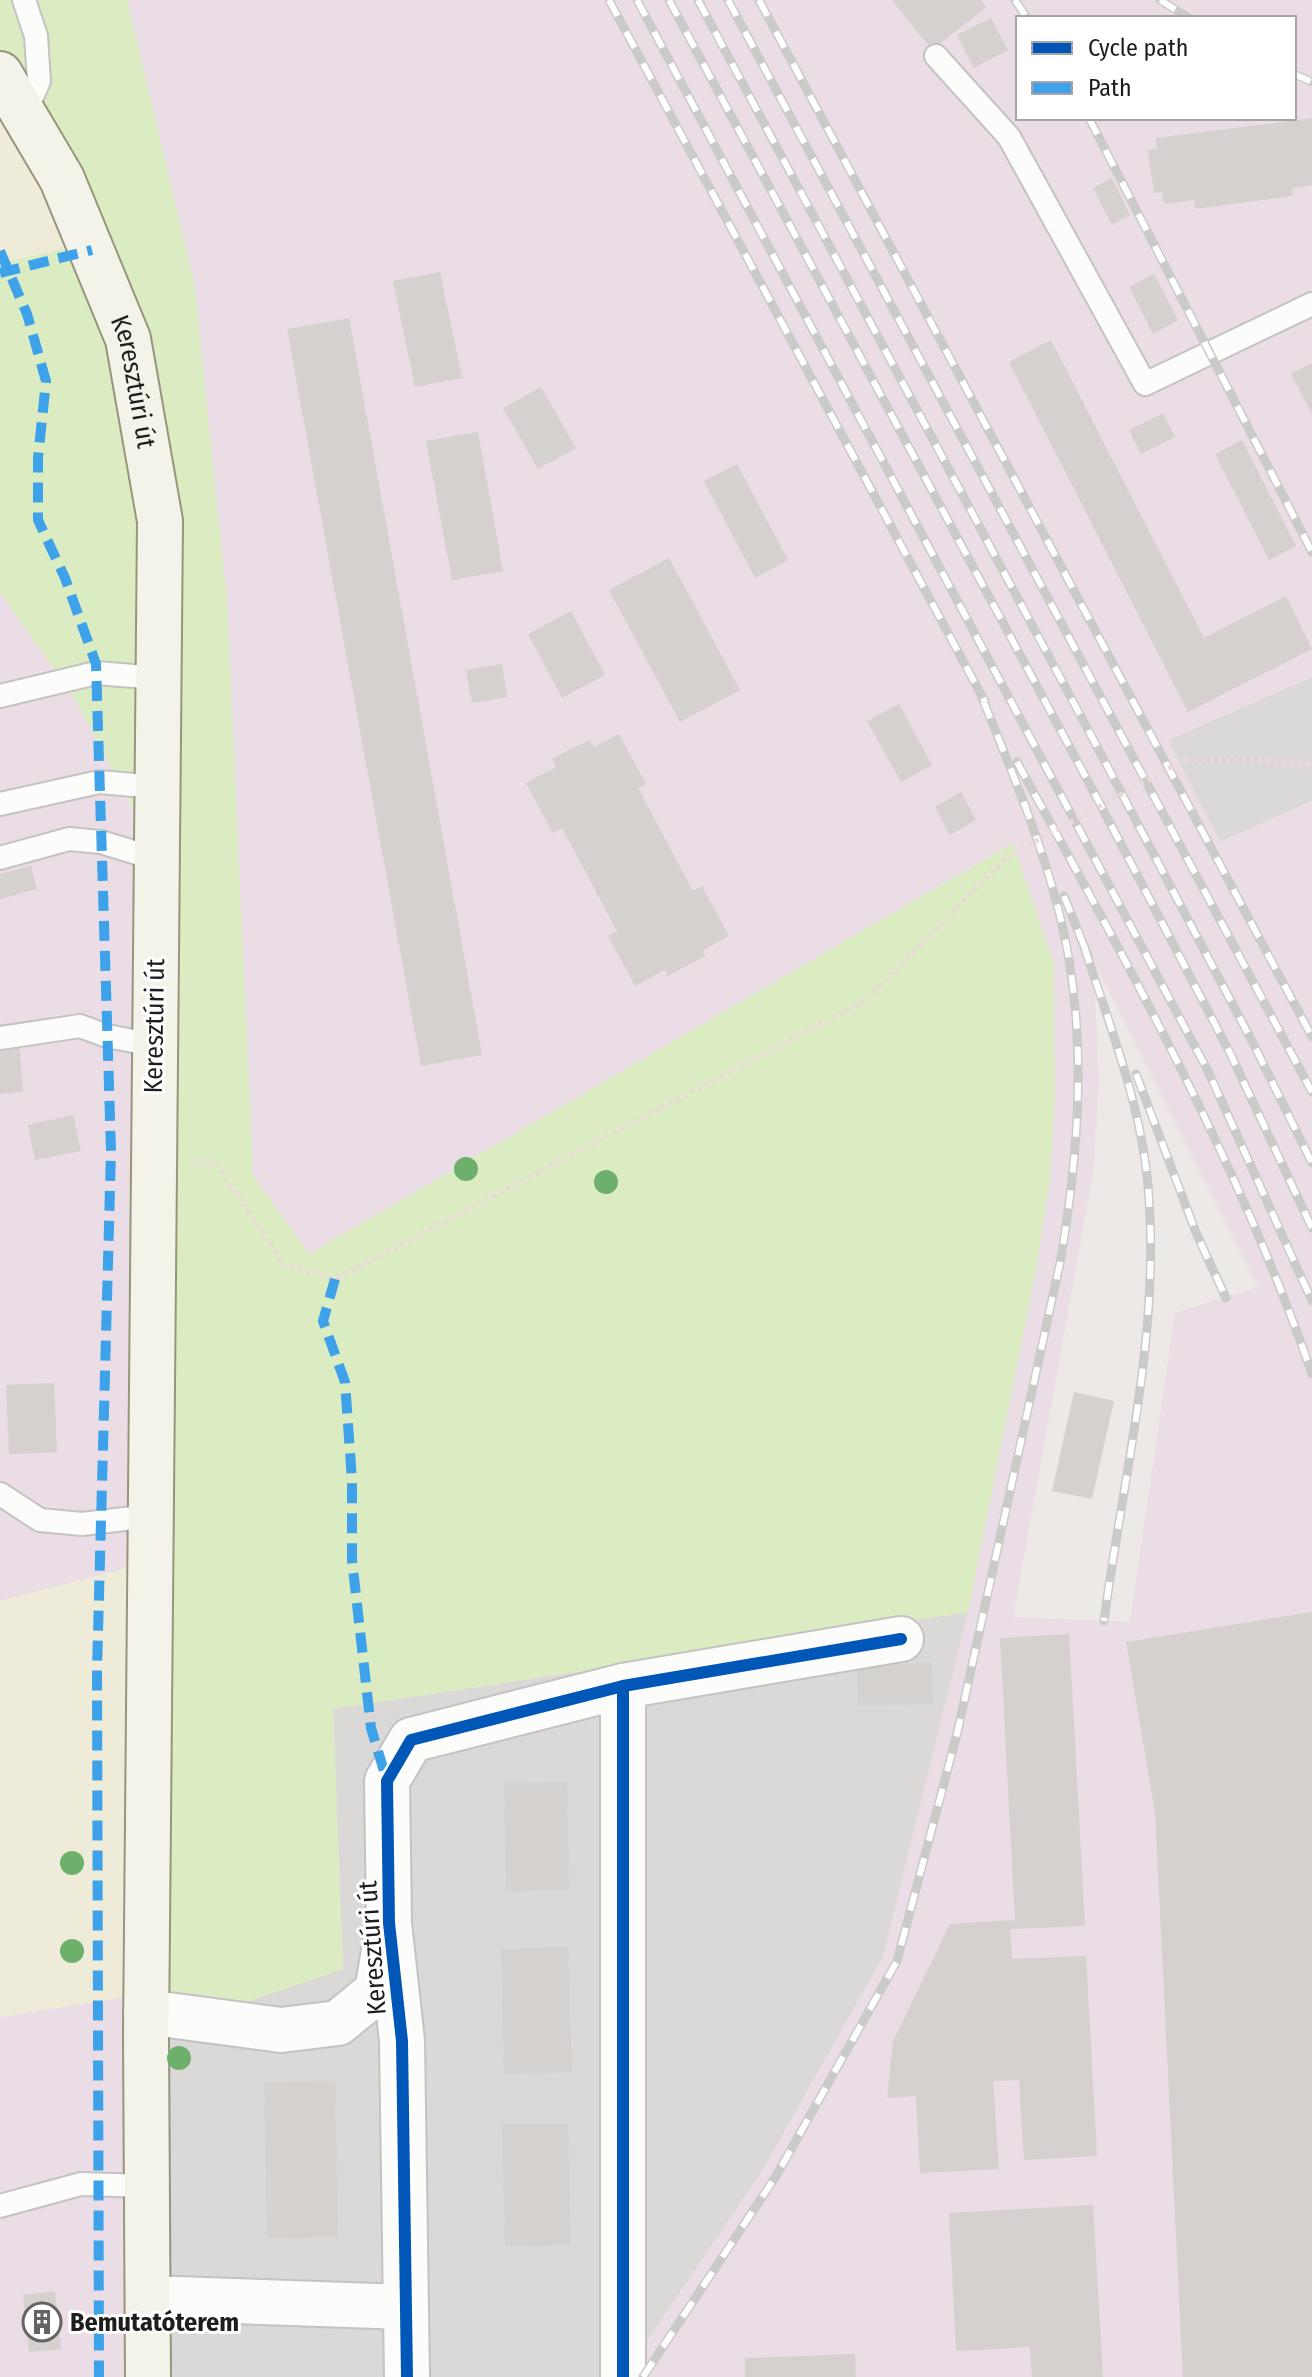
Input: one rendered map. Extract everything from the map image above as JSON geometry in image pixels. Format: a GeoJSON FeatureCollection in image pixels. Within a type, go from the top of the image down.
{"type":"FeatureCollection","features":[{"type":"Feature","properties":{"kind":"main road","name":"Keresztúri út"},"geometry":{"type":"LineString","coordinates":[[0,74],[62,179],[128,339],[160,521],[146,2012],[148,2377]]}},
{"type":"Feature","properties":{"kind":"street","name":"Keresztúri út"},"geometry":{"type":"LineString","coordinates":[[407,2377],[402,2041],[389,1923],[387,1781],[411,1740],[623,1686],[901,1639]]}},
{"type":"Feature","properties":{"kind":"street"},"geometry":{"type":"LineString","coordinates":[[623,1686],[623,2377]]}},
{"type":"Feature","properties":{"kind":"street","name":"Keresztúri út"},"geometry":{"type":"LineString","coordinates":[[146,2012],[281,2030],[338,2023],[377,1991],[389,1923]]}},
{"type":"Feature","properties":{"kind":"street"},"geometry":{"type":"LineString","coordinates":[[148,2298],[406,2307]]}},
{"type":"Feature","properties":{"kind":"lane"},"geometry":{"type":"LineString","coordinates":[[24,0],[36,36],[39,81],[24,115]]}},
{"type":"Feature","properties":{"kind":"lane"},"geometry":{"type":"LineString","coordinates":[[936,56],[1009,137],[1145,384],[1312,304]]}},
{"type":"Feature","properties":{"kind":"lane"},"geometry":{"type":"LineString","coordinates":[[0,696],[96,673],[159,678]]}},
{"type":"Feature","properties":{"kind":"lane"},"geometry":{"type":"LineString","coordinates":[[0,804],[99,782],[157,787]]}},
{"type":"Feature","properties":{"kind":"lane"},"geometry":{"type":"LineString","coordinates":[[0,858],[69,839],[101,842],[156,859]]}},
{"type":"Feature","properties":{"kind":"lane"},"geometry":{"type":"LineString","coordinates":[[0,1038],[80,1026],[107,1036],[154,1045]]}},
{"type":"Feature","properties":{"kind":"lane"},"geometry":{"type":"LineString","coordinates":[[0,1494],[40,1520],[82,1524],[150,1516]]}},
{"type":"Feature","properties":{"kind":"lane"},"geometry":{"type":"LineString","coordinates":[[0,2206],[81,2184],[147,2186]]}},
{"type":"Feature","properties":{"kind":"path"},"geometry":{"type":"LineString","coordinates":[[152,1154],[218,1165],[284,1265],[335,1279],[863,1002],[1007,857],[1186,759],[1312,763]]}},
{"type":"Feature","properties":{"kind":"shaded area"},"geometry":{"type":"Polygon","coordinates":[[[127,0],[1312,0],[1312,677],[1168,740],[1220,842],[1312,801],[1312,2377],[623,2377],[764,2168],[883,1957],[968,1612],[1037,1265],[1050,1177],[1055,1091],[1012,843],[309,1254],[253,1175],[227,600],[194,282],[127,0]],[[1093,960],[1099,1082],[1093,1173],[1013,1617],[1130,1622],[1175,1313],[1258,1287],[1093,960]]]}},
{"type":"Feature","properties":{"kind":"shaded area"},"geometry":{"type":"Polygon","coordinates":[[[0,108],[80,246],[0,263],[0,108]]]}},
{"type":"Feature","properties":{"kind":"shaded area"},"geometry":{"type":"Polygon","coordinates":[[[0,592],[76,701],[148,838],[139,1565],[0,1601],[0,592]]]}},
{"type":"Feature","properties":{"kind":"shaded area"},"geometry":{"type":"Polygon","coordinates":[[[1312,677],[1312,801],[1220,842],[1168,740],[1312,677]]]}},
{"type":"Feature","properties":{"kind":"shaded area"},"geometry":{"type":"Polygon","coordinates":[[[139,1565],[150,1993],[0,2017],[0,1601],[139,1565]]]}},
{"type":"Feature","properties":{"kind":"shaded area"},"geometry":{"type":"Polygon","coordinates":[[[968,1612],[883,1957],[764,2168],[623,2377],[155,2377],[150,1993],[343,1969],[333,1709],[968,1612]]]}},
{"type":"Feature","properties":{"kind":"shaded area"},"geometry":{"type":"Polygon","coordinates":[[[150,1993],[155,2377],[0,2377],[0,2017],[150,1993]]]}},
{"type":"Feature","properties":{"kind":"green space"},"geometry":{"type":"Polygon","coordinates":[[[0,0],[127,0],[194,282],[227,600],[253,1175],[309,1254],[1013,843],[1054,964],[1055,1091],[1050,1177],[1037,1265],[968,1612],[333,1709],[343,1969],[241,2004],[150,1993],[148,838],[76,701],[0,592],[0,263],[79,246],[0,108],[0,0]]]}},
{"type":"Feature","properties":{"kind":"building"},"geometry":{"type":"Polygon","coordinates":[[[892,0],[981,0],[986,7],[932,50],[892,0]]]}},
{"type":"Feature","properties":{"kind":"building"},"geometry":{"type":"Polygon","coordinates":[[[991,18],[1008,50],[974,68],[957,35],[991,18]]]}},
{"type":"Feature","properties":{"kind":"building"},"geometry":{"type":"Polygon","coordinates":[[[1312,118],[1312,185],[1292,188],[1293,196],[1196,209],[1194,200],[1164,204],[1162,192],[1154,193],[1148,150],[1157,149],[1156,138],[1312,118]]]}},
{"type":"Feature","properties":{"kind":"building"},"geometry":{"type":"Polygon","coordinates":[[[1112,178],[1130,215],[1112,225],[1093,188],[1112,178]]]}},
{"type":"Feature","properties":{"kind":"building"},"geometry":{"type":"Polygon","coordinates":[[[440,272],[462,378],[415,387],[393,281],[440,272]]]}},
{"type":"Feature","properties":{"kind":"building"},"geometry":{"type":"Polygon","coordinates":[[[1154,274],[1178,320],[1153,334],[1129,287],[1154,274]]]}},
{"type":"Feature","properties":{"kind":"building"},"geometry":{"type":"Polygon","coordinates":[[[349,318],[482,1055],[421,1066],[287,329],[349,318]]]}},
{"type":"Feature","properties":{"kind":"building"},"geometry":{"type":"Polygon","coordinates":[[[1051,340],[1204,638],[1286,596],[1312,649],[1188,712],[1009,362],[1051,340]]]}},
{"type":"Feature","properties":{"kind":"building"},"geometry":{"type":"Polygon","coordinates":[[[1312,363],[1312,414],[1291,374],[1312,363]]]}},
{"type":"Feature","properties":{"kind":"building"},"geometry":{"type":"Polygon","coordinates":[[[541,387],[576,448],[538,469],[503,408],[541,387]]]}},
{"type":"Feature","properties":{"kind":"building"},"geometry":{"type":"Polygon","coordinates":[[[1163,413],[1175,437],[1141,454],[1129,430],[1163,413]]]}},
{"type":"Feature","properties":{"kind":"building"},"geometry":{"type":"Polygon","coordinates":[[[478,432],[503,571],[452,580],[426,441],[478,432]]]}},
{"type":"Feature","properties":{"kind":"building"},"geometry":{"type":"Polygon","coordinates":[[[1242,440],[1296,546],[1269,560],[1215,454],[1242,440]]]}},
{"type":"Feature","properties":{"kind":"building"},"geometry":{"type":"Polygon","coordinates":[[[737,464],[788,560],[755,578],[704,481],[737,464]]]}},
{"type":"Feature","properties":{"kind":"building"},"geometry":{"type":"Polygon","coordinates":[[[669,558],[740,690],[680,722],[609,590],[669,558]]]}},
{"type":"Feature","properties":{"kind":"building"},"geometry":{"type":"Polygon","coordinates":[[[571,611],[605,675],[562,698],[528,634],[571,611]]]}},
{"type":"Feature","properties":{"kind":"building"},"geometry":{"type":"Polygon","coordinates":[[[502,664],[507,697],[472,703],[466,670],[502,664]]]}},
{"type":"Feature","properties":{"kind":"building"},"geometry":{"type":"Polygon","coordinates":[[[899,704],[932,765],[901,782],[867,721],[899,704]]]}},
{"type":"Feature","properties":{"kind":"building"},"geometry":{"type":"Polygon","coordinates":[[[619,734],[646,784],[638,788],[693,891],[702,886],[729,936],[703,950],[705,956],[668,976],[665,970],[635,986],[608,936],[617,931],[562,828],[553,833],[526,783],[556,767],[552,759],[589,740],[594,747],[619,734]]]}},
{"type":"Feature","properties":{"kind":"building"},"geometry":{"type":"Polygon","coordinates":[[[961,792],[976,820],[950,835],[935,807],[961,792]]]}},
{"type":"Feature","properties":{"kind":"building"},"geometry":{"type":"Polygon","coordinates":[[[31,866],[37,889],[0,899],[0,874],[31,866]]]}},
{"type":"Feature","properties":{"kind":"building"},"geometry":{"type":"Polygon","coordinates":[[[19,1042],[23,1092],[0,1094],[0,1044],[19,1042]]]}},
{"type":"Feature","properties":{"kind":"building"},"geometry":{"type":"Polygon","coordinates":[[[73,1115],[81,1151],[35,1160],[28,1125],[73,1115]]]}},
{"type":"Feature","properties":{"kind":"building"},"geometry":{"type":"Polygon","coordinates":[[[54,1383],[57,1452],[9,1454],[6,1385],[54,1383]]]}},
{"type":"Feature","properties":{"kind":"building"},"geometry":{"type":"Polygon","coordinates":[[[1074,1392],[1114,1401],[1092,1499],[1052,1491],[1074,1392]]]}},
{"type":"Feature","properties":{"kind":"building"},"geometry":{"type":"Polygon","coordinates":[[[1312,1612],[1312,2377],[1183,2377],[1155,1812],[1126,1642],[1312,1612]]]}},
{"type":"Feature","properties":{"kind":"building"},"geometry":{"type":"Polygon","coordinates":[[[1069,1634],[1085,1926],[1010,1929],[1012,1959],[1086,1956],[1097,2156],[1024,2160],[1019,2080],[993,2081],[999,2169],[920,2173],[916,2096],[887,2098],[893,2041],[950,1924],[1015,1920],[1000,1638],[1069,1634]]]}},
{"type":"Feature","properties":{"kind":"building"},"geometry":{"type":"Polygon","coordinates":[[[932,1663],[933,1704],[858,1705],[857,1665],[932,1663]]]}},
{"type":"Feature","properties":{"kind":"building"},"geometry":{"type":"Polygon","coordinates":[[[567,1782],[569,1890],[506,1891],[504,1783],[567,1782]]]}},
{"type":"Feature","properties":{"kind":"building"},"geometry":{"type":"Polygon","coordinates":[[[568,1947],[572,2072],[504,2074],[501,1949],[568,1947]]]}},
{"type":"Feature","properties":{"kind":"building"},"geometry":{"type":"Polygon","coordinates":[[[335,2081],[338,2237],[267,2238],[264,2082],[335,2081]]]}},
{"type":"Feature","properties":{"kind":"building"},"geometry":{"type":"Polygon","coordinates":[[[502,2124],[568,2124],[571,2245],[505,2246],[502,2124]]]}},
{"type":"Feature","properties":{"kind":"building"},"geometry":{"type":"Polygon","coordinates":[[[1093,2205],[1103,2377],[1032,2377],[1030,2347],[956,2351],[949,2213],[1093,2205]]]}},
{"type":"Feature","properties":{"kind":"building","name":"Bemutatóterem"},"geometry":{"type":"Polygon","coordinates":[[[55,2291],[61,2349],[29,2352],[23,2295],[55,2291]]]}},
{"type":"Feature","properties":{"kind":"building"},"geometry":{"type":"Polygon","coordinates":[[[855,2354],[856,2377],[745,2377],[745,2358],[855,2354]]]}},
{"type":"Feature","properties":{"kind":"railway"},"geometry":{"type":"LineString","coordinates":[[609,0],[985,702]]}},
{"type":"Feature","properties":{"kind":"railway"},"geometry":{"type":"LineString","coordinates":[[637,0],[1208,1071],[1312,1301]]}},
{"type":"Feature","properties":{"kind":"railway"},"geometry":{"type":"LineString","coordinates":[[669,0],[1098,800],[1230,1053],[1312,1228]]}},
{"type":"Feature","properties":{"kind":"railway"},"geometry":{"type":"LineString","coordinates":[[698,0],[1093,739],[1253,1043],[1312,1163]]}},
{"type":"Feature","properties":{"kind":"railway"},"geometry":{"type":"LineString","coordinates":[[728,0],[1312,1092]]}},
{"type":"Feature","properties":{"kind":"railway"},"geometry":{"type":"LineString","coordinates":[[759,0],[1312,1037]]}},
{"type":"Feature","properties":{"kind":"railway"},"geometry":{"type":"LineString","coordinates":[[1015,0],[1026,16]]}},
{"type":"Feature","properties":{"kind":"railway"},"geometry":{"type":"LineString","coordinates":[[1160,0],[1186,16]]}},
{"type":"Feature","properties":{"kind":"railway"},"geometry":{"type":"LineString","coordinates":[[1296,75],[1312,82]]}},
{"type":"Feature","properties":{"kind":"railway"},"geometry":{"type":"LineString","coordinates":[[1090,120],[1312,552]]}},
{"type":"Feature","properties":{"kind":"railway"},"geometry":{"type":"LineString","coordinates":[[643,2377],[776,2176],[897,1961],[957,1734],[1060,1263],[1071,1188],[1077,1112],[1077,1036],[1069,960],[1044,859],[981,695]]}},
{"type":"Feature","properties":{"kind":"railway"},"geometry":{"type":"LineString","coordinates":[[1017,762],[1138,986],[1215,1138],[1283,1294],[1312,1374]]}},
{"type":"Feature","properties":{"kind":"railway"},"geometry":{"type":"LineString","coordinates":[[1064,896],[1088,956]]}},
{"type":"Feature","properties":{"kind":"railway"},"geometry":{"type":"LineString","coordinates":[[1084,946],[1123,1064],[1139,1125],[1148,1186],[1151,1241],[1145,1350],[1104,1621]]}},
{"type":"Feature","properties":{"kind":"railway"},"geometry":{"type":"LineString","coordinates":[[1136,1074],[1197,1235],[1226,1298]]}},
{"type":"Feature","properties":{"kind":"marked path"},"geometry":{"type":"LineString","coordinates":[[0,273],[92,250]]}},
{"type":"Feature","properties":{"kind":"marked path"},"geometry":{"type":"LineString","coordinates":[[0,251],[27,314],[46,381],[38,458],[38,520],[65,578],[96,664],[111,1151],[97,1670],[99,2377]]}},
{"type":"Feature","properties":{"kind":"marked path"},"geometry":{"type":"LineString","coordinates":[[335,1279],[323,1321],[345,1382],[352,1480],[352,1560],[371,1728],[387,1781]]}},
{"type":"Feature","properties":{"kind":"cycle path"},"geometry":{"type":"LineString","coordinates":[[407,2377],[402,2041],[389,1923],[387,1781],[411,1740],[623,1686],[901,1639]]}},
{"type":"Feature","properties":{"kind":"cycle path"},"geometry":{"type":"LineString","coordinates":[[623,1686],[623,2377]]}},
{"type":"Feature","properties":{"kind":"place","name":"Bemutatóterem"},"geometry":{"type":"Point","coordinates":[42,2322]}}]}
